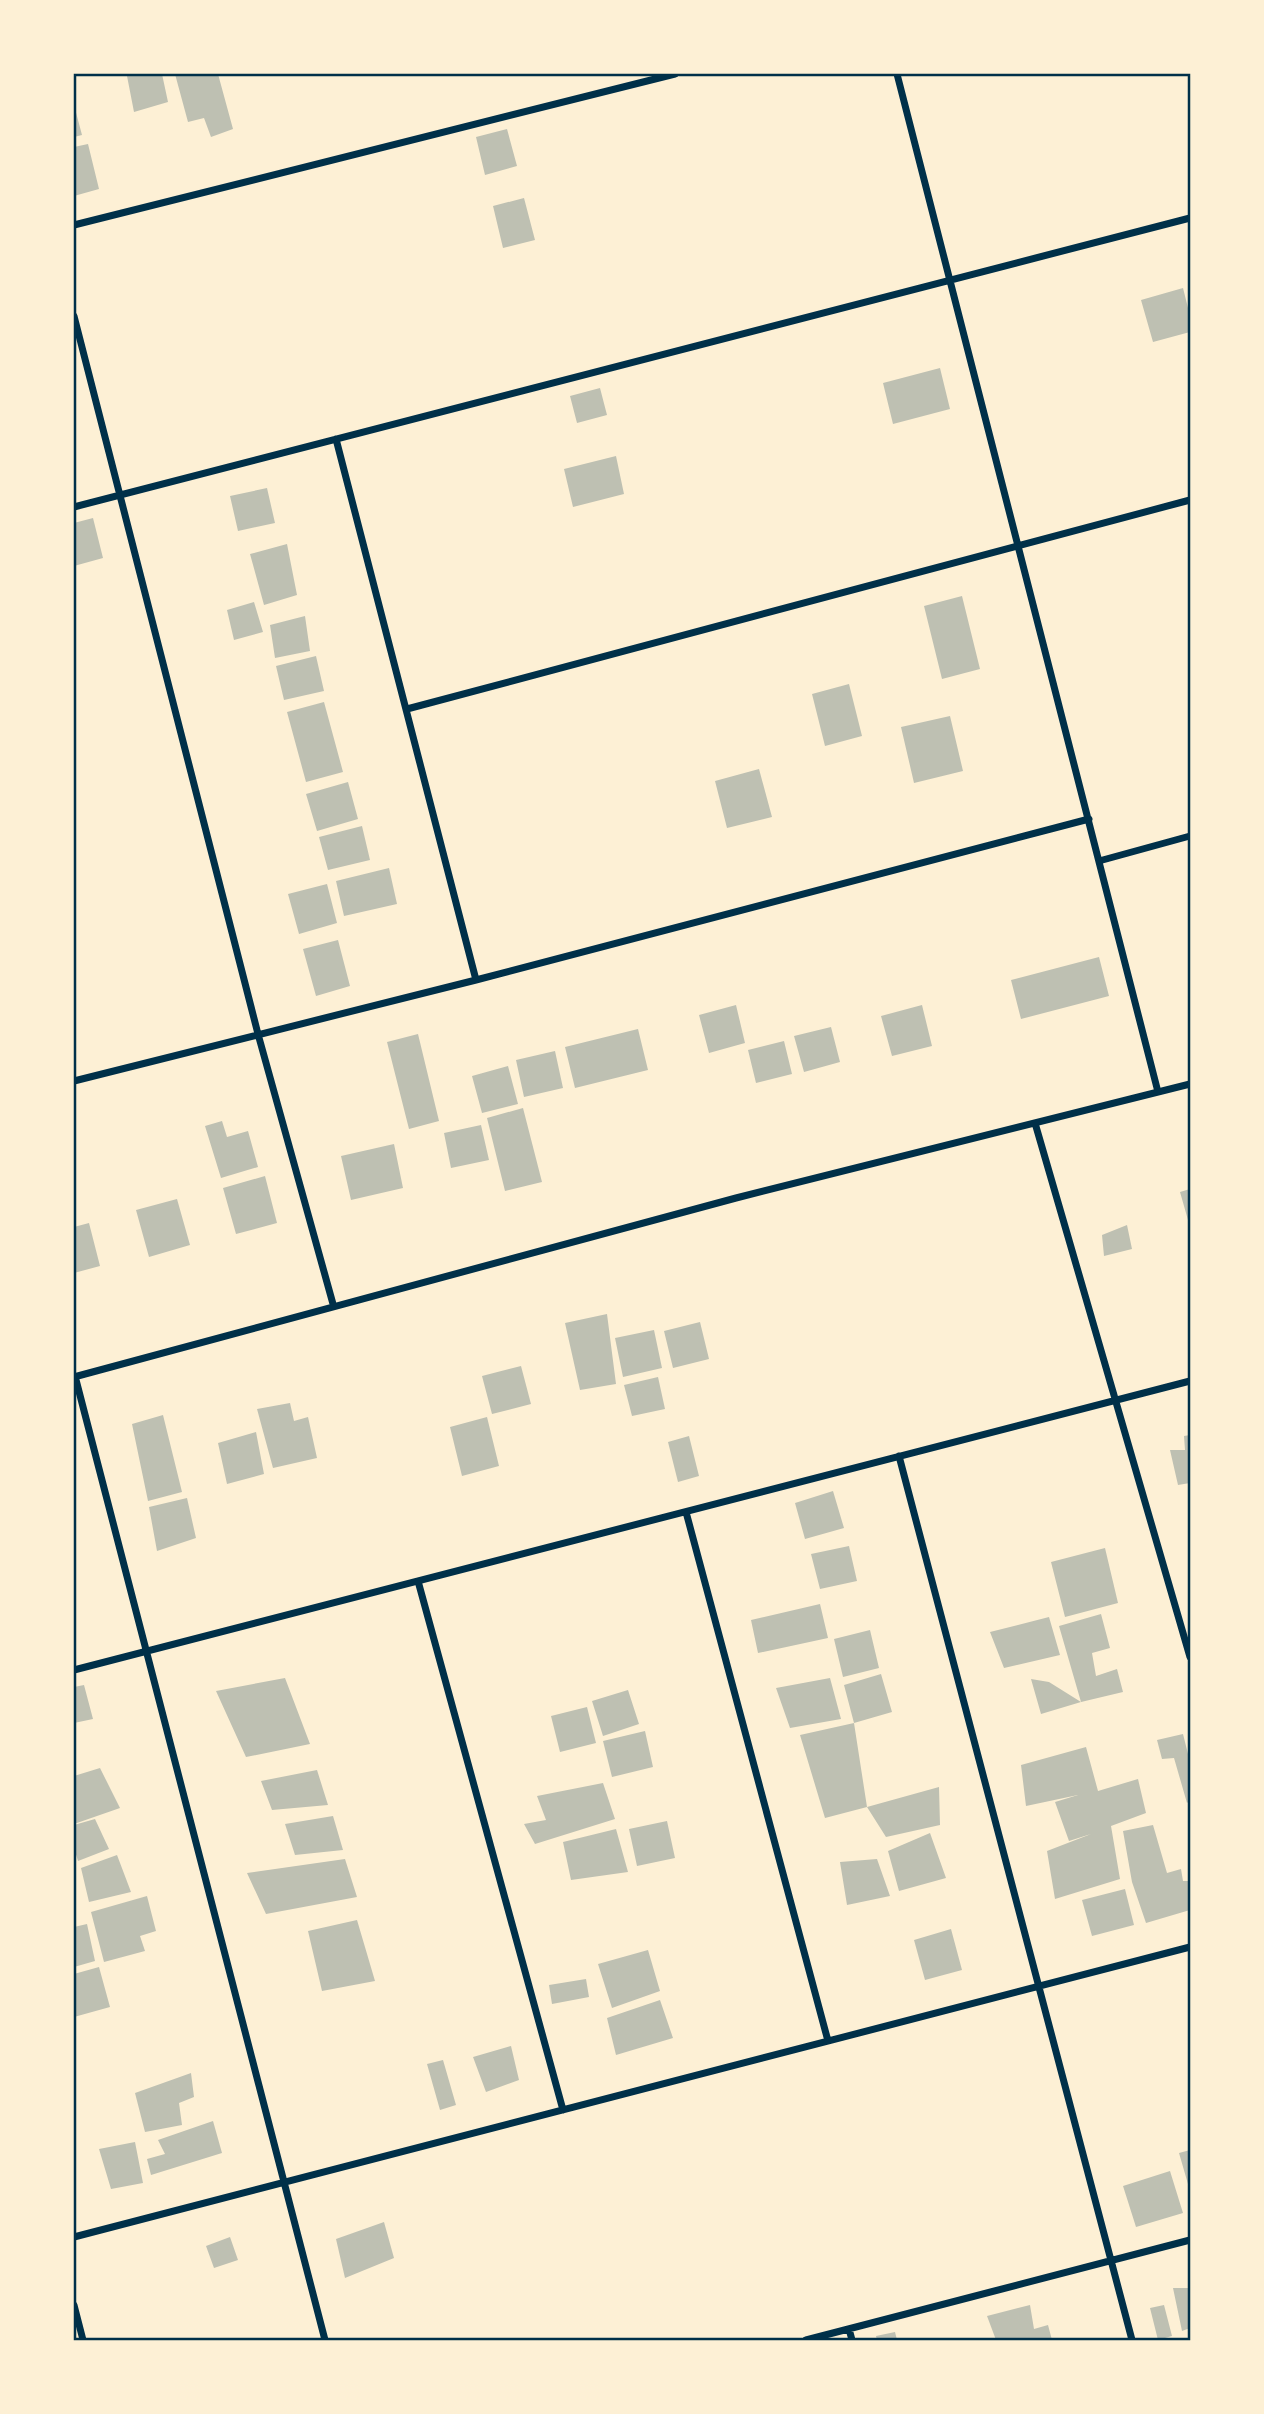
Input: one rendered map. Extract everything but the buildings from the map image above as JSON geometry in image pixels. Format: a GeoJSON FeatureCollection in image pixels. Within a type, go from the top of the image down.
{"type":"FeatureCollection","features":[{"type":"Feature","properties":{"kind":"street"},"geometry":{"type":"LineString","coordinates":[[74,225],[675,74]]}},
{"type":"Feature","properties":{"kind":"street"},"geometry":{"type":"LineString","coordinates":[[897,74],[1158,1092]]}},
{"type":"Feature","properties":{"kind":"street"},"geometry":{"type":"LineString","coordinates":[[74,507],[1191,218]]}},
{"type":"Feature","properties":{"kind":"street"},"geometry":{"type":"LineString","coordinates":[[74,316],[258,1034],[333,1304]]}},
{"type":"Feature","properties":{"kind":"street"},"geometry":{"type":"LineString","coordinates":[[336,439],[477,980]]}},
{"type":"Feature","properties":{"kind":"street"},"geometry":{"type":"LineString","coordinates":[[407,709],[1191,500]]}},
{"type":"Feature","properties":{"kind":"street"},"geometry":{"type":"LineString","coordinates":[[74,1081],[477,980],[1089,819]]}},
{"type":"Feature","properties":{"kind":"street"},"geometry":{"type":"LineString","coordinates":[[1099,861],[1191,836]]}},
{"type":"Feature","properties":{"kind":"street"},"geometry":{"type":"LineString","coordinates":[[325,2340],[74,1376],[333,1304],[1191,1084]]}},
{"type":"Feature","properties":{"kind":"street"},"geometry":{"type":"LineString","coordinates":[[1035,1123],[1191,1657]]}},
{"type":"Feature","properties":{"kind":"street"},"geometry":{"type":"LineString","coordinates":[[74,1670],[1191,1381]]}},
{"type":"Feature","properties":{"kind":"street"},"geometry":{"type":"LineString","coordinates":[[899,1457],[1132,2340]]}},
{"type":"Feature","properties":{"kind":"street"},"geometry":{"type":"LineString","coordinates":[[686,1512],[828,2041]]}},
{"type":"Feature","properties":{"kind":"street"},"geometry":{"type":"LineString","coordinates":[[418,1581],[563,2110]]}},
{"type":"Feature","properties":{"kind":"street"},"geometry":{"type":"LineString","coordinates":[[74,2237],[1191,1947]]}},
{"type":"Feature","properties":{"kind":"street"},"geometry":{"type":"LineString","coordinates":[[806,2340],[1191,2240]]}},
{"type":"Feature","properties":{"kind":"street"},"geometry":{"type":"LineString","coordinates":[[74,2305],[83,2340]]}},
{"type":"Feature","properties":{"kind":"street"},"geometry":{"type":"LineString","coordinates":[[849,2329],[852,2340]]}}]}
